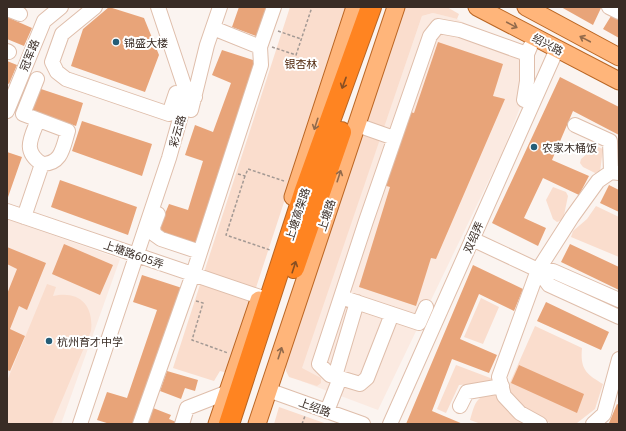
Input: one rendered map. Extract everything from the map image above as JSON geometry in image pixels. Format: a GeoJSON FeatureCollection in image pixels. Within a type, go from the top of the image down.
{"type":"FeatureCollection","features":[{"type":"Feature","properties":{"kind":"highway","name":"上塘高架路"},"geometry":{"type":"LineString","coordinates":[[229,424],[304,193],[372,7]]}},
{"type":"Feature","properties":{"kind":"highway","name":"上塘高架路"},"geometry":{"type":"LineString","coordinates":[[243,424],[317,198],[385,7]]}},
{"type":"Feature","properties":{"kind":"main road"},"geometry":{"type":"LineString","coordinates":[[217,424],[355,7]]}},
{"type":"Feature","properties":{"kind":"main road","name":"上塘路"},"geometry":{"type":"LineString","coordinates":[[257,424],[396,7]]}},
{"type":"Feature","properties":{"kind":"main road","name":"绍兴路"},"geometry":{"type":"LineString","coordinates":[[477,7],[619,81]]}},
{"type":"Feature","properties":{"kind":"main road","name":"绍兴路"},"geometry":{"type":"LineString","coordinates":[[526,7],[619,57]]}},
{"type":"Feature","properties":{"kind":"street","name":"冠军路"},"geometry":{"type":"LineString","coordinates":[[7,111],[44,21],[61,7]]}},
{"type":"Feature","properties":{"kind":"street"},"geometry":{"type":"LineString","coordinates":[[95,7],[62,34],[52,62],[57,72],[66,79],[169,114],[186,95],[207,45],[220,7]]}},
{"type":"Feature","properties":{"kind":"street"},"geometry":{"type":"LineString","coordinates":[[148,7],[186,95]]}},
{"type":"Feature","properties":{"kind":"street"},"geometry":{"type":"LineString","coordinates":[[158,7],[186,95]]}},
{"type":"Feature","properties":{"kind":"street"},"geometry":{"type":"LineString","coordinates":[[140,424],[193,274],[261,65],[260,45],[274,7]]}},
{"type":"Feature","properties":{"kind":"street"},"geometry":{"type":"LineString","coordinates":[[609,7],[619,12]]}},
{"type":"Feature","properties":{"kind":"street"},"geometry":{"type":"LineString","coordinates":[[392,314],[367,378],[360,384],[330,375],[319,364],[394,138],[430,36],[438,26],[460,30],[527,54]]}},
{"type":"Feature","properties":{"kind":"street"},"geometry":{"type":"LineString","coordinates":[[213,28],[260,45]]}},
{"type":"Feature","properties":{"kind":"street"},"geometry":{"type":"LineString","coordinates":[[40,29],[61,37]]}},
{"type":"Feature","properties":{"kind":"street"},"geometry":{"type":"LineString","coordinates":[[524,100],[527,82],[527,54],[534,37]]}},
{"type":"Feature","properties":{"kind":"street","name":"双绍弄"},"geometry":{"type":"LineString","coordinates":[[390,424],[557,49]]}},
{"type":"Feature","properties":{"kind":"street"},"geometry":{"type":"LineString","coordinates":[[37,79],[23,114],[68,131],[59,158],[51,164],[42,164],[34,159],[29,152],[30,143],[38,120]]}},
{"type":"Feature","properties":{"kind":"street","name":"彩云路"},"geometry":{"type":"LineString","coordinates":[[80,424],[135,254],[167,177],[186,95]]}},
{"type":"Feature","properties":{"kind":"street"},"geometry":{"type":"LineString","coordinates":[[357,125],[394,138]]}},
{"type":"Feature","properties":{"kind":"street"},"geometry":{"type":"LineString","coordinates":[[540,424],[520,413],[504,396],[499,378],[538,270],[572,217],[598,181],[615,172],[610,141],[575,125]]}},
{"type":"Feature","properties":{"kind":"street"},"geometry":{"type":"LineString","coordinates":[[24,217],[42,164]]}},
{"type":"Feature","properties":{"kind":"street"},"geometry":{"type":"LineString","coordinates":[[167,177],[153,227],[154,234],[161,239],[200,252]]}},
{"type":"Feature","properties":{"kind":"street","name":"上塘路605弄"},"geometry":{"type":"LineString","coordinates":[[7,211],[260,297]]}},
{"type":"Feature","properties":{"kind":"street"},"geometry":{"type":"LineString","coordinates":[[472,239],[538,270],[553,271],[619,300]]}},
{"type":"Feature","properties":{"kind":"street"},"geometry":{"type":"LineString","coordinates":[[538,270],[549,285],[619,317]]}},
{"type":"Feature","properties":{"kind":"street"},"geometry":{"type":"LineString","coordinates":[[341,296],[419,323],[426,307]]}},
{"type":"Feature","properties":{"kind":"street"},"geometry":{"type":"LineString","coordinates":[[326,411],[337,377],[357,302]]}},
{"type":"Feature","properties":{"kind":"street"},"geometry":{"type":"LineString","coordinates":[[599,421],[604,414],[619,358]]}},
{"type":"Feature","properties":{"kind":"street"},"geometry":{"type":"LineString","coordinates":[[460,406],[467,392],[502,386]]}},
{"type":"Feature","properties":{"kind":"street","name":"上绍路"},"geometry":{"type":"LineString","coordinates":[[268,390],[358,423]]}},
{"type":"Feature","properties":{"kind":"street"},"geometry":{"type":"LineString","coordinates":[[182,424],[187,408],[228,392]]}},
{"type":"Feature","properties":{"kind":"path"},"geometry":{"type":"LineString","coordinates":[[260,45],[296,55],[312,7]]}},
{"type":"Feature","properties":{"kind":"path"},"geometry":{"type":"LineString","coordinates":[[267,27],[301,39]]}},
{"type":"Feature","properties":{"kind":"path"},"geometry":{"type":"LineString","coordinates":[[275,251],[226,235],[245,176],[248,169],[296,186]]}},
{"type":"Feature","properties":{"kind":"path"},"geometry":{"type":"LineString","coordinates":[[227,170],[245,176]]}},
{"type":"Feature","properties":{"kind":"path"},"geometry":{"type":"LineString","coordinates":[[184,298],[203,303],[192,340],[240,358]]}},
{"type":"Feature","properties":{"kind":"shaded area"},"geometry":{"type":"Polygon","coordinates":[[[433,13],[457,19],[532,62],[533,75],[502,153],[378,410],[301,381],[301,368],[422,16],[433,13]]]}},
{"type":"Feature","properties":{"kind":"shaded area","name":"杭州育才中学"},"geometry":{"type":"Polygon","coordinates":[[[7,219],[120,259],[61,424],[7,424],[7,219]]]}},
{"type":"Feature","properties":{"kind":"green space","name":"银杏林"},"geometry":{"type":"Polygon","coordinates":[[[290,7],[348,7],[228,373],[220,371],[214,381],[173,368],[290,7]]]}},
{"type":"Feature","properties":{"kind":"green space"},"geometry":{"type":"Polygon","coordinates":[[[447,7],[459,14],[457,19],[433,13],[422,16],[302,368],[321,378],[321,383],[317,386],[289,377],[286,371],[286,363],[401,8],[447,7]]]}},
{"type":"Feature","properties":{"kind":"green space"},"geometry":{"type":"Polygon","coordinates":[[[596,146],[603,149],[600,172],[595,173],[583,167],[580,163],[581,159],[596,146]]]}},
{"type":"Feature","properties":{"kind":"green space"},"geometry":{"type":"Polygon","coordinates":[[[553,187],[566,192],[568,196],[563,220],[557,222],[553,219],[546,200],[553,187]]]}},
{"type":"Feature","properties":{"kind":"green space"},"geometry":{"type":"Polygon","coordinates":[[[596,206],[619,217],[619,257],[571,237],[573,231],[587,219],[596,206]]]}},
{"type":"Feature","properties":{"kind":"green space"},"geometry":{"type":"Polygon","coordinates":[[[47,284],[56,287],[53,296],[70,295],[83,302],[90,314],[91,331],[52,424],[7,424],[7,381],[47,284]]]}},
{"type":"Feature","properties":{"kind":"green space"},"geometry":{"type":"Polygon","coordinates":[[[481,298],[499,307],[483,344],[464,337],[481,298]]]}},
{"type":"Feature","properties":{"kind":"green space"},"geometry":{"type":"Polygon","coordinates":[[[535,326],[582,348],[582,361],[585,370],[588,374],[603,384],[595,409],[577,423],[552,424],[539,418],[514,400],[508,387],[535,326]]]}},
{"type":"Feature","properties":{"kind":"green space"},"geometry":{"type":"Polygon","coordinates":[[[456,365],[493,379],[490,383],[459,385],[446,413],[437,409],[456,365]]]}},
{"type":"Feature","properties":{"kind":"green space"},"geometry":{"type":"Polygon","coordinates":[[[497,393],[499,399],[510,412],[528,424],[481,424],[470,420],[478,400],[490,394],[497,393]]]}},
{"type":"Feature","properties":{"kind":"green space"},"geometry":{"type":"Polygon","coordinates":[[[279,407],[327,424],[274,424],[279,407]]]}},
{"type":"Feature","properties":{"kind":"building","name":"锦盛大楼"},"geometry":{"type":"Polygon","coordinates":[[[109,7],[144,18],[159,55],[145,92],[71,66],[83,29],[109,7]]]}},
{"type":"Feature","properties":{"kind":"building"},"geometry":{"type":"Polygon","coordinates":[[[239,7],[272,7],[261,38],[232,27],[239,7]]]}},
{"type":"Feature","properties":{"kind":"building"},"geometry":{"type":"Polygon","coordinates":[[[561,7],[600,7],[601,8],[593,25],[561,7]]]}},
{"type":"Feature","properties":{"kind":"building"},"geometry":{"type":"Polygon","coordinates":[[[611,16],[619,20],[619,38],[603,29],[611,16]]]}},
{"type":"Feature","properties":{"kind":"building"},"geometry":{"type":"Polygon","coordinates":[[[7,17],[32,28],[24,46],[7,39],[7,17]]]}},
{"type":"Feature","properties":{"kind":"building"},"geometry":{"type":"Polygon","coordinates":[[[438,42],[503,64],[493,96],[505,99],[436,259],[431,258],[416,306],[359,287],[390,187],[383,185],[407,111],[414,113],[438,42]]]}},
{"type":"Feature","properties":{"kind":"building"},"geometry":{"type":"Polygon","coordinates":[[[222,50],[256,61],[195,244],[158,231],[169,204],[188,210],[203,161],[185,155],[195,125],[213,132],[231,83],[212,75],[222,50]]]}},
{"type":"Feature","properties":{"kind":"building"},"geometry":{"type":"Polygon","coordinates":[[[7,61],[17,65],[9,84],[7,83],[7,61]]]}},
{"type":"Feature","properties":{"kind":"building"},"geometry":{"type":"Polygon","coordinates":[[[560,77],[619,107],[619,135],[573,111],[552,160],[589,176],[579,195],[543,178],[524,218],[546,228],[538,246],[492,223],[560,77]]]}},
{"type":"Feature","properties":{"kind":"building"},"geometry":{"type":"Polygon","coordinates":[[[38,88],[83,103],[76,126],[31,110],[38,88]]]}},
{"type":"Feature","properties":{"kind":"building"},"geometry":{"type":"Polygon","coordinates":[[[82,121],[152,144],[142,176],[72,151],[82,121]]]}},
{"type":"Feature","properties":{"kind":"building"},"geometry":{"type":"Polygon","coordinates":[[[7,152],[22,157],[7,200],[7,152]]]}},
{"type":"Feature","properties":{"kind":"building"},"geometry":{"type":"Polygon","coordinates":[[[60,180],[137,207],[128,235],[51,207],[60,180]]]}},
{"type":"Feature","properties":{"kind":"building"},"geometry":{"type":"Polygon","coordinates":[[[609,185],[619,190],[619,212],[600,203],[609,185]]]}},
{"type":"Feature","properties":{"kind":"building"},"geometry":{"type":"Polygon","coordinates":[[[64,244],[113,265],[100,295],[52,274],[64,244]]]}},
{"type":"Feature","properties":{"kind":"building"},"geometry":{"type":"Polygon","coordinates":[[[570,244],[619,267],[619,290],[561,262],[570,244]]]}},
{"type":"Feature","properties":{"kind":"building"},"geometry":{"type":"Polygon","coordinates":[[[7,247],[46,263],[27,310],[19,306],[10,329],[25,336],[10,371],[7,370],[7,294],[17,269],[7,264],[7,247]]]}},
{"type":"Feature","properties":{"kind":"building"},"geometry":{"type":"Polygon","coordinates":[[[473,265],[523,289],[514,311],[479,294],[460,339],[497,355],[489,373],[452,359],[432,411],[463,424],[406,424],[473,265]]]}},
{"type":"Feature","properties":{"kind":"building"},"geometry":{"type":"Polygon","coordinates":[[[142,275],[182,288],[134,424],[110,424],[97,420],[107,392],[127,398],[157,310],[133,302],[142,275]]]}},
{"type":"Feature","properties":{"kind":"building"},"geometry":{"type":"Polygon","coordinates":[[[546,302],[609,332],[601,350],[537,321],[546,302]]]}},
{"type":"Feature","properties":{"kind":"building"},"geometry":{"type":"Polygon","coordinates":[[[519,365],[584,394],[577,413],[511,383],[519,365]]]}},
{"type":"Feature","properties":{"kind":"building"},"geometry":{"type":"Polygon","coordinates":[[[167,371],[198,380],[195,391],[185,388],[181,399],[160,391],[167,371]]]}},
{"type":"Feature","properties":{"kind":"building"},"geometry":{"type":"Polygon","coordinates":[[[617,404],[619,405],[619,424],[609,423],[617,404]]]}},
{"type":"Feature","properties":{"kind":"building"},"geometry":{"type":"Polygon","coordinates":[[[153,408],[171,415],[169,419],[181,424],[148,424],[153,408]]]}},
{"type":"Feature","properties":{"kind":"place","name":"锦盛大楼"},"geometry":{"type":"Point","coordinates":[116,42]}},
{"type":"Feature","properties":{"kind":"place","name":"农家木桶饭"},"geometry":{"type":"Point","coordinates":[534,147]}},
{"type":"Feature","properties":{"kind":"place","name":"杭州育才中学"},"geometry":{"type":"Point","coordinates":[49,341]}}]}
